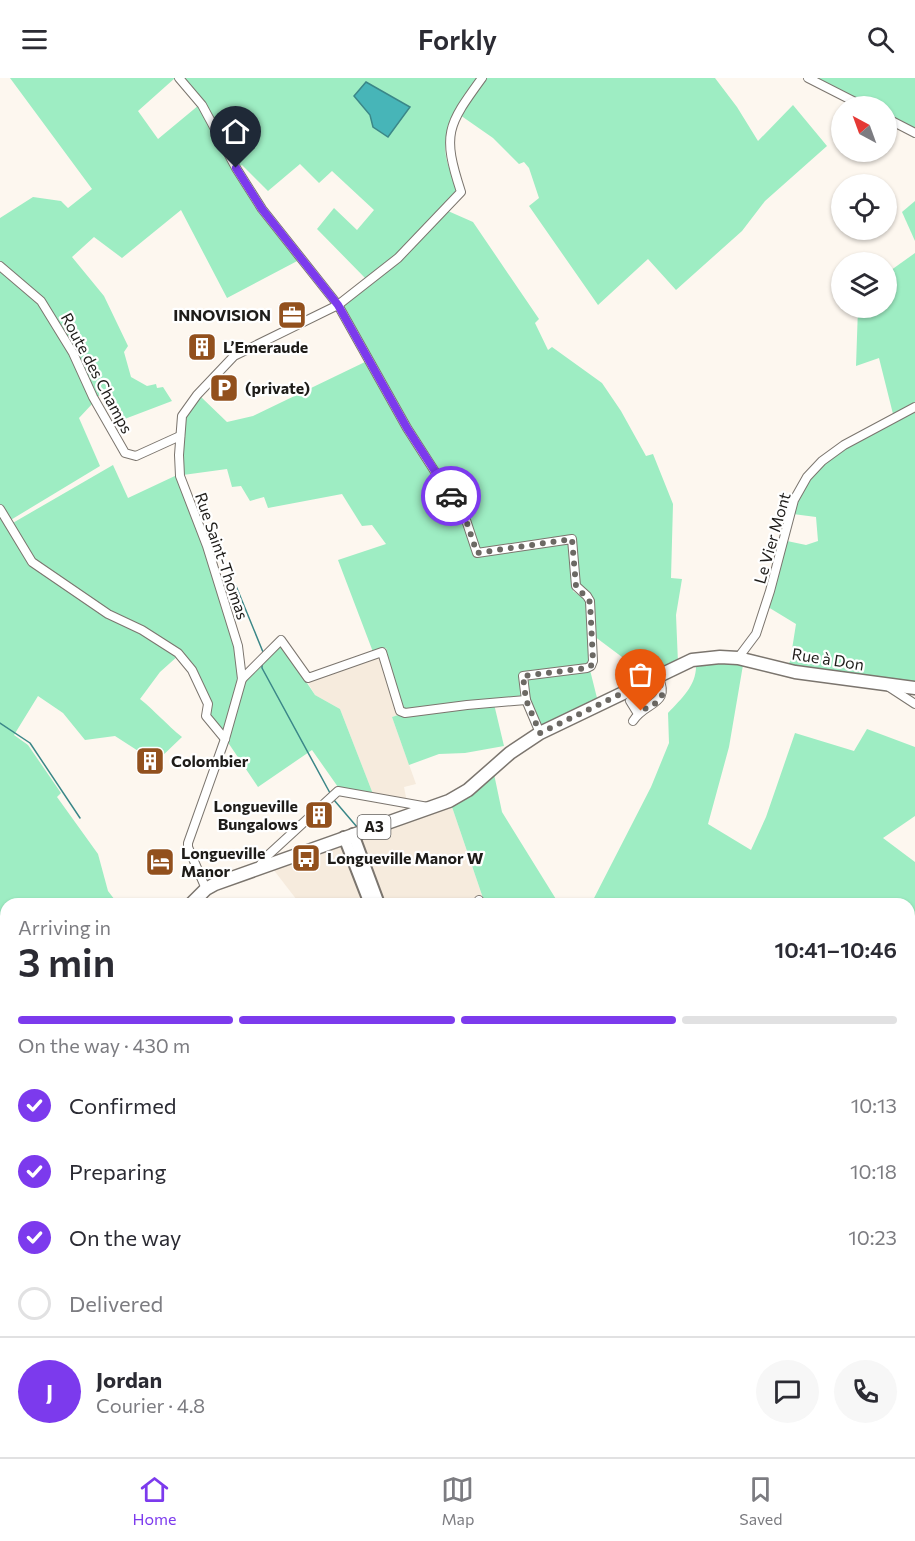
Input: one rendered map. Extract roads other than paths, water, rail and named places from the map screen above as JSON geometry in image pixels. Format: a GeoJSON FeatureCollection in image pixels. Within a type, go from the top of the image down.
{"type":"FeatureCollection","features":[{"type":"Feature","properties":{"kind":"main road","name":"A3"},"geometry":{"type":"LineString","coordinates":[[200,898],[206,889],[214,884],[449,801],[468,790],[510,753],[540,733],[692,660],[738,658]]}},
{"type":"Feature","properties":{"kind":"main road","name":"Rue à Don"},"geometry":{"type":"LineString","coordinates":[[738,658],[795,672],[915,688]]}},
{"type":"Feature","properties":{"kind":"street"},"geometry":{"type":"LineString","coordinates":[[179,78],[202,105],[236,168],[262,209],[338,305],[407,428],[466,520],[477,553],[572,539],[576,586],[590,602],[593,661],[587,668],[523,676],[526,700],[540,733]]}},
{"type":"Feature","properties":{"kind":"street","name":"Rue Saint-Thomas"},"geometry":{"type":"LineString","coordinates":[[206,889],[188,848],[188,843],[225,739],[242,679],[238,646],[207,546],[180,476],[182,416],[234,356],[338,305],[398,258],[461,192],[450,160],[449,140],[461,106],[482,78]]}},
{"type":"Feature","properties":{"kind":"street"},"geometry":{"type":"LineString","coordinates":[[808,78],[843,96]]}},
{"type":"Feature","properties":{"kind":"street"},"geometry":{"type":"LineString","coordinates":[[897,124],[915,133]]}},
{"type":"Feature","properties":{"kind":"street","name":"Route des Champs"},"geometry":{"type":"LineString","coordinates":[[0,266],[41,301],[73,352],[93,397],[125,453],[136,456],[180,436]]}},
{"type":"Feature","properties":{"kind":"street","name":"Le Vier Mont"},"geometry":{"type":"LineString","coordinates":[[738,658],[756,634],[794,500],[807,477],[822,461],[843,445],[915,407]]}},
{"type":"Feature","properties":{"kind":"street"},"geometry":{"type":"LineString","coordinates":[[0,509],[32,562],[108,614],[142,630],[178,652],[192,670],[208,704],[206,716],[225,739]]}},
{"type":"Feature","properties":{"kind":"street"},"geometry":{"type":"LineString","coordinates":[[242,679],[281,640],[308,678],[382,652],[400,711],[405,713],[526,700]]}},
{"type":"Feature","properties":{"kind":"street"},"geometry":{"type":"LineString","coordinates":[[633,722],[638,714],[661,698],[663,691],[658,676]]}},
{"type":"Feature","properties":{"kind":"street"},"geometry":{"type":"LineString","coordinates":[[886,684],[915,704]]}},
{"type":"Feature","properties":{"kind":"street"},"geometry":{"type":"LineString","coordinates":[[630,701],[638,714]]}},
{"type":"Feature","properties":{"kind":"street"},"geometry":{"type":"LineString","coordinates":[[258,868],[338,791],[429,808]]}},
{"type":"Feature","properties":{"kind":"street"},"geometry":{"type":"LineString","coordinates":[[349,835],[368,898]]}},
{"type":"Feature","properties":{"kind":"street"},"geometry":{"type":"LineString","coordinates":[[349,835],[376,898]]}},
{"type":"Feature","properties":{"kind":"water"},"geometry":{"type":"Polygon","coordinates":[[[366,82],[410,107],[388,137],[373,127],[370,115],[354,96],[366,82]]]}},
{"type":"Feature","properties":{"kind":"waterway"},"geometry":{"type":"LineString","coordinates":[[236,586],[263,652]]}},
{"type":"Feature","properties":{"kind":"waterway"},"geometry":{"type":"LineString","coordinates":[[262,663],[262,668],[330,793]]}},
{"type":"Feature","properties":{"kind":"waterway"},"geometry":{"type":"LineString","coordinates":[[0,723],[30,743],[80,818]]}},
{"type":"Feature","properties":{"kind":"waterway"},"geometry":{"type":"LineString","coordinates":[[334,800],[357,827]]}},
{"type":"Feature","properties":{"kind":"place","name":"INNOVISION"},"geometry":{"type":"Point","coordinates":[292,315]}},
{"type":"Feature","properties":{"kind":"place","name":"L’Emeraude"},"geometry":{"type":"Point","coordinates":[202,347]}},
{"type":"Feature","properties":{"kind":"place","name":"(private)"},"geometry":{"type":"Point","coordinates":[224,388]}},
{"type":"Feature","properties":{"kind":"place","name":"Colombier"},"geometry":{"type":"Point","coordinates":[150,761]}},
{"type":"Feature","properties":{"kind":"place","name":"Longueville Bungalows"},"geometry":{"type":"Point","coordinates":[319,815]}},
{"type":"Feature","properties":{"kind":"place","name":"Longueville Manor W"},"geometry":{"type":"Point","coordinates":[306,858]}},
{"type":"Feature","properties":{"kind":"place","name":"Longueville Manor"},"geometry":{"type":"Point","coordinates":[160,862]}}]}
